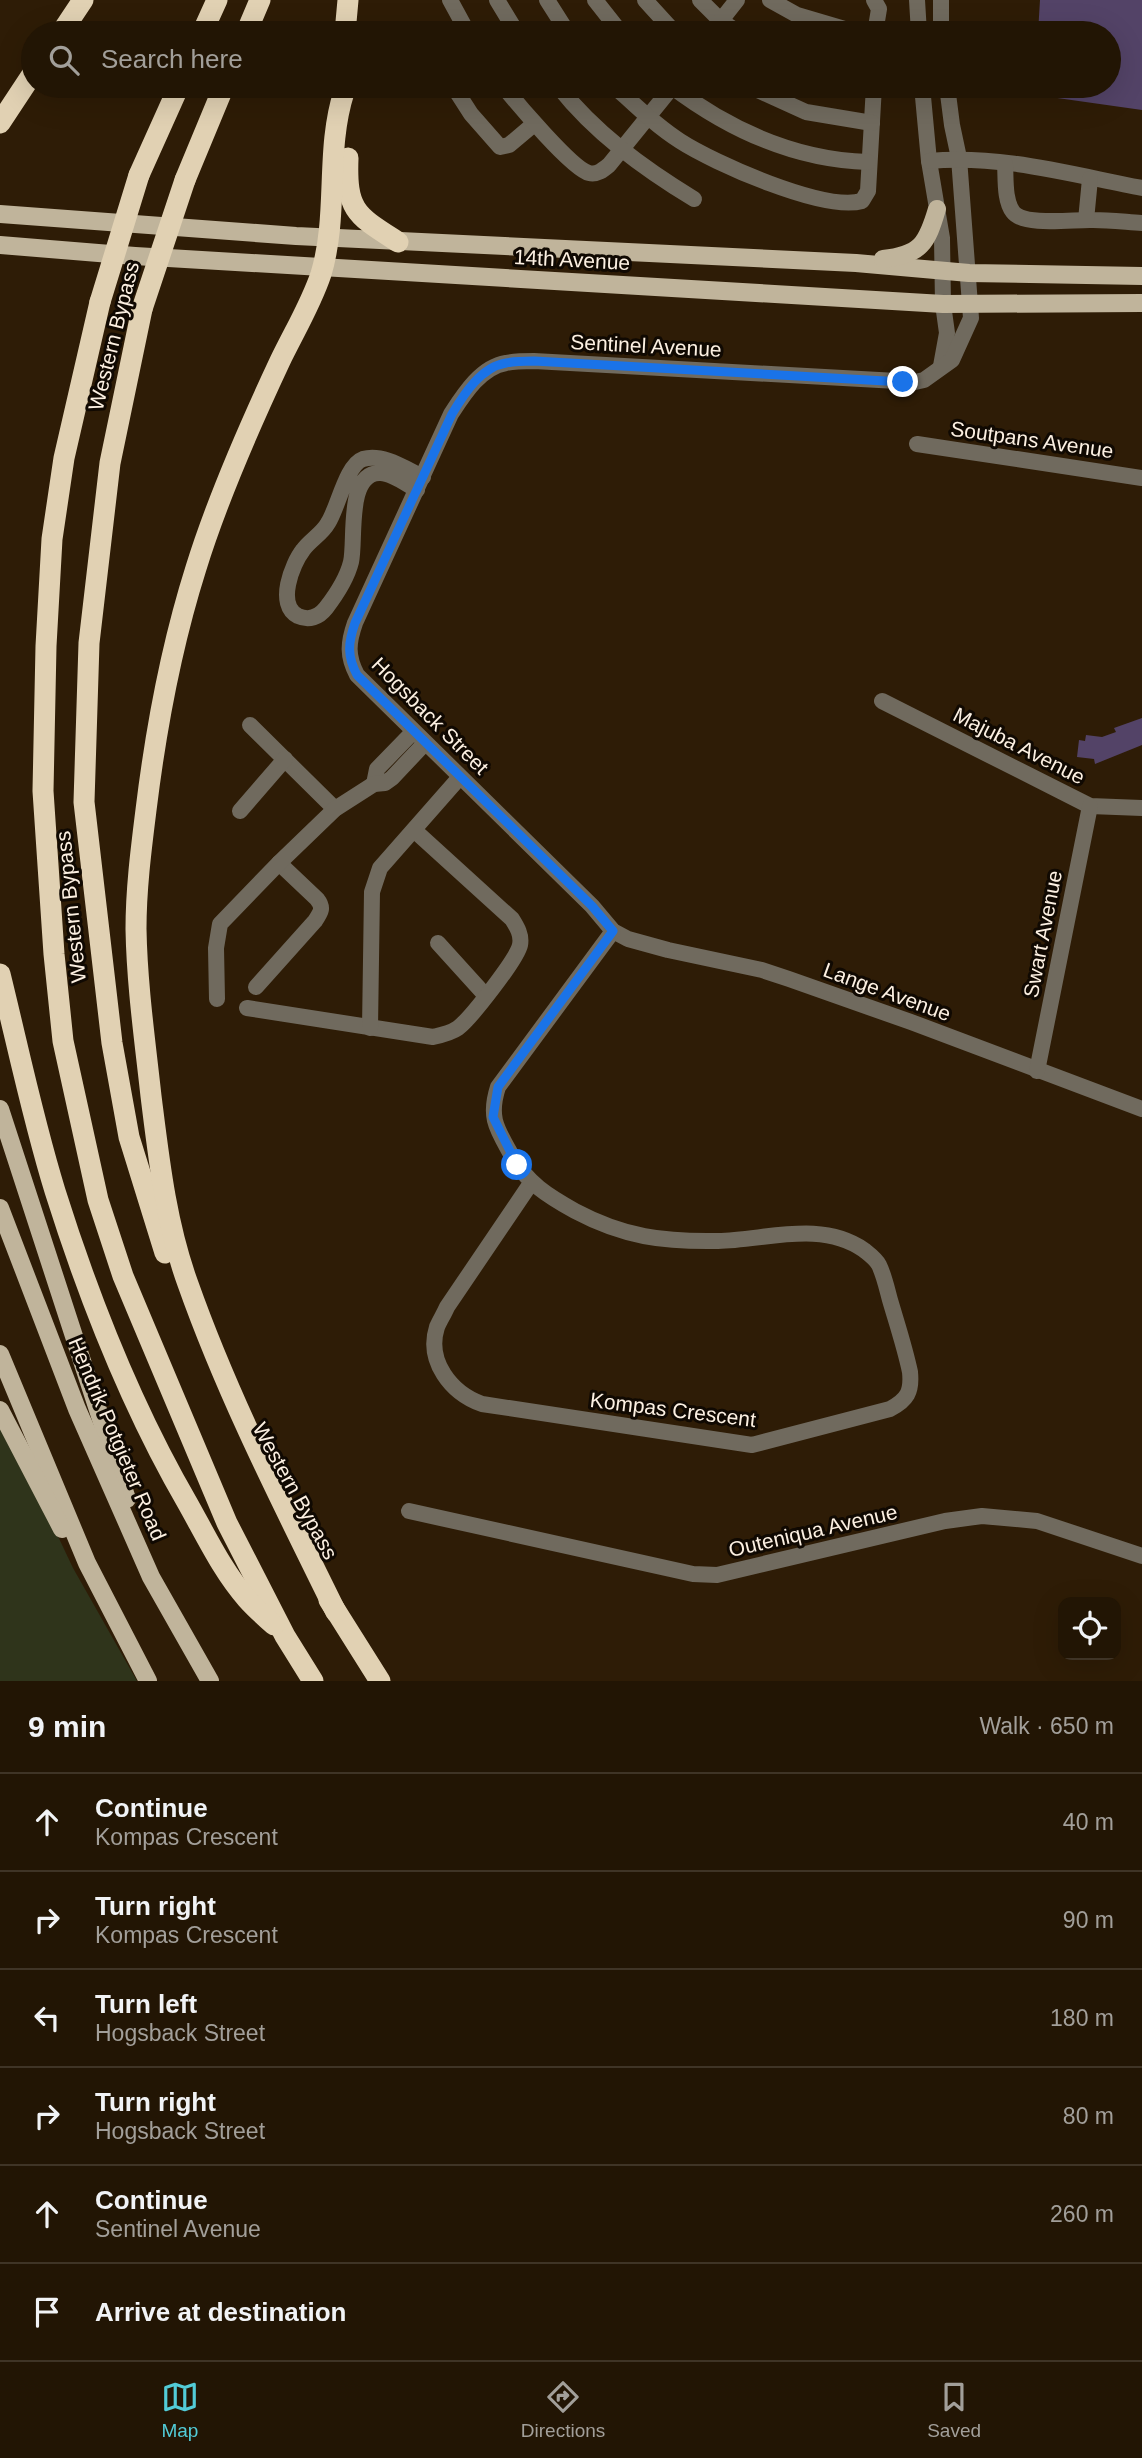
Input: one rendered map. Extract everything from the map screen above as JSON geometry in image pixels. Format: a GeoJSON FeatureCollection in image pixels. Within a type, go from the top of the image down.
{"type":"FeatureCollection","features":[{"type":"Feature","properties":{"kind":"highway"},"geometry":{"type":"LineString","coordinates":[[69,21],[83,0]]}},
{"type":"Feature","properties":{"kind":"highway"},"geometry":{"type":"LineString","coordinates":[[207,21],[217,0]]}},
{"type":"Feature","properties":{"kind":"highway"},"geometry":{"type":"LineString","coordinates":[[251,21],[260,0]]}},
{"type":"Feature","properties":{"kind":"highway"},"geometry":{"type":"LineString","coordinates":[[346,21],[348,0]]}},
{"type":"Feature","properties":{"kind":"highway"},"geometry":{"type":"LineString","coordinates":[[1,121],[21,92]]}},
{"type":"Feature","properties":{"kind":"highway","name":"Western Bypass"},"geometry":{"type":"LineString","coordinates":[[174,98],[139,175],[100,302],[64,458],[52,539],[46,646],[43,791],[54,954],[63,1041],[98,1200],[123,1276],[222,1511],[285,1636],[313,1681]]}},
{"type":"Feature","properties":{"kind":"highway","name":"Western Bypass"},"geometry":{"type":"LineString","coordinates":[[219,98],[185,180],[142,309],[110,463],[89,643],[84,802],[112,1043],[128,1137],[168,1265],[221,1405],[252,1474],[380,1681]]}},
{"type":"Feature","properties":{"kind":"highway"},"geometry":{"type":"LineString","coordinates":[[336,1612],[250,1437],[187,1282],[170,1219],[159,1163],[136,930],[138,878],[155,741],[167,675],[196,567],[219,504],[323,268],[330,238],[334,137],[342,98]]}},
{"type":"Feature","properties":{"kind":"highway"},"geometry":{"type":"LineString","coordinates":[[345,98],[347,179],[352,204],[364,220],[398,242]]}},
{"type":"Feature","properties":{"kind":"highway"},"geometry":{"type":"LineString","coordinates":[[0,974],[55,1191],[89,1289],[130,1391],[171,1475],[231,1577],[246,1599],[285,1636]]}},
{"type":"Feature","properties":{"kind":"main road"},"geometry":{"type":"LineString","coordinates":[[856,263],[904,256],[916,251],[929,235],[937,209]]}},
{"type":"Feature","properties":{"kind":"main road","name":"14th Avenue"},"geometry":{"type":"LineString","coordinates":[[0,214],[398,242],[856,263],[969,273],[1142,276]]}},
{"type":"Feature","properties":{"kind":"main road","name":"14th Avenue"},"geometry":{"type":"LineString","coordinates":[[0,245],[323,268],[971,306],[1142,303]]}},
{"type":"Feature","properties":{"kind":"main road"},"geometry":{"type":"LineString","coordinates":[[0,1109],[151,1577]]}},
{"type":"Feature","properties":{"kind":"main road","name":"Hendrik Potgieter Road"},"geometry":{"type":"LineString","coordinates":[[0,1208],[77,1409],[151,1577],[210,1681]]}},
{"type":"Feature","properties":{"kind":"main road"},"geometry":{"type":"LineString","coordinates":[[0,1354],[87,1563],[148,1681]]}},
{"type":"Feature","properties":{"kind":"main road"},"geometry":{"type":"LineString","coordinates":[[0,1410],[60,1527],[87,1563]]}},
{"type":"Feature","properties":{"kind":"street"},"geometry":{"type":"LineString","coordinates":[[450,0],[459,21]]}},
{"type":"Feature","properties":{"kind":"street"},"geometry":{"type":"LineString","coordinates":[[497,0],[510,21]]}},
{"type":"Feature","properties":{"kind":"street"},"geometry":{"type":"LineString","coordinates":[[547,0],[560,21]]}},
{"type":"Feature","properties":{"kind":"street"},"geometry":{"type":"LineString","coordinates":[[595,0],[612,21]]}},
{"type":"Feature","properties":{"kind":"street"},"geometry":{"type":"LineString","coordinates":[[645,0],[665,21]]}},
{"type":"Feature","properties":{"kind":"street"},"geometry":{"type":"LineString","coordinates":[[700,0],[712,21]]}},
{"type":"Feature","properties":{"kind":"street"},"geometry":{"type":"LineString","coordinates":[[721,21],[737,0]]}},
{"type":"Feature","properties":{"kind":"street"},"geometry":{"type":"LineString","coordinates":[[770,0],[797,15],[817,21]]}},
{"type":"Feature","properties":{"kind":"street"},"geometry":{"type":"LineString","coordinates":[[874,0],[879,9],[877,21]]}},
{"type":"Feature","properties":{"kind":"street"},"geometry":{"type":"LineString","coordinates":[[917,0],[918,21]]}},
{"type":"Feature","properties":{"kind":"street"},"geometry":{"type":"LineString","coordinates":[[941,0],[941,21]]}},
{"type":"Feature","properties":{"kind":"street"},"geometry":{"type":"LineString","coordinates":[[461,98],[500,147],[509,145],[534,124]]}},
{"type":"Feature","properties":{"kind":"street"},"geometry":{"type":"LineString","coordinates":[[513,98],[534,124],[576,165],[590,173],[605,169],[663,98]]}},
{"type":"Feature","properties":{"kind":"street"},"geometry":{"type":"LineString","coordinates":[[568,98],[621,150],[694,199]]}},
{"type":"Feature","properties":{"kind":"street"},"geometry":{"type":"LineString","coordinates":[[627,98],[679,141],[730,168],[810,196],[848,203],[862,201],[868,191],[873,98]]}},
{"type":"Feature","properties":{"kind":"street"},"geometry":{"type":"LineString","coordinates":[[690,98],[728,124],[771,143],[847,162],[868,162]]}},
{"type":"Feature","properties":{"kind":"street"},"geometry":{"type":"LineString","coordinates":[[776,98],[806,111],[872,123]]}},
{"type":"Feature","properties":{"kind":"street"},"geometry":{"type":"LineString","coordinates":[[923,98],[929,161],[942,238],[941,271],[947,333],[940,369]]}},
{"type":"Feature","properties":{"kind":"street"},"geometry":{"type":"LineString","coordinates":[[940,369],[954,356],[971,318],[959,158],[949,98]]}},
{"type":"Feature","properties":{"kind":"street"},"geometry":{"type":"LineString","coordinates":[[929,161],[959,158],[1005,163],[1142,188]]}},
{"type":"Feature","properties":{"kind":"street"},"geometry":{"type":"LineString","coordinates":[[1005,163],[1009,205],[1020,218],[1142,223]]}},
{"type":"Feature","properties":{"kind":"street"},"geometry":{"type":"LineString","coordinates":[[1086,220],[1090,179]]}},
{"type":"Feature","properties":{"kind":"street","name":"Sentinel Avenue"},"geometry":{"type":"LineString","coordinates":[[420,484],[466,390],[490,369],[505,363],[534,361],[903,382],[924,380],[940,369]]}},
{"type":"Feature","properties":{"kind":"street","name":"Soutpans Avenue"},"geometry":{"type":"LineString","coordinates":[[917,444],[1142,478]]}},
{"type":"Feature","properties":{"kind":"street"},"geometry":{"type":"LineString","coordinates":[[377,458],[393,462],[420,484],[377,472],[361,482],[355,504],[352,559],[348,572],[320,615],[309,619],[296,615],[287,604],[286,592],[301,552],[328,524],[357,461],[377,458]]}},
{"type":"Feature","properties":{"kind":"street","name":"Hogsback Street"},"geometry":{"type":"LineString","coordinates":[[420,484],[355,623],[348,648],[352,666],[357,675],[592,906],[613,931]]}},
{"type":"Feature","properties":{"kind":"street","name":"Majuba Avenue"},"geometry":{"type":"LineString","coordinates":[[882,701],[1090,806],[1142,808]]}},
{"type":"Feature","properties":{"kind":"street"},"geometry":{"type":"LineString","coordinates":[[250,725],[335,809]]}},
{"type":"Feature","properties":{"kind":"street"},"geometry":{"type":"LineString","coordinates":[[217,999],[216,948],[219,924],[335,809],[374,784],[377,769],[419,737]]}},
{"type":"Feature","properties":{"kind":"street"},"geometry":{"type":"LineString","coordinates":[[240,811],[285,759]]}},
{"type":"Feature","properties":{"kind":"street"},"geometry":{"type":"LineString","coordinates":[[370,1028],[373,882],[380,868],[460,777]]}},
{"type":"Feature","properties":{"kind":"street","name":"Swart Avenue"},"geometry":{"type":"LineString","coordinates":[[1037,1071],[1090,806]]}},
{"type":"Feature","properties":{"kind":"street"},"geometry":{"type":"LineString","coordinates":[[247,1008],[433,1037],[461,1026],[517,951],[520,935],[512,919],[414,830]]}},
{"type":"Feature","properties":{"kind":"street"},"geometry":{"type":"LineString","coordinates":[[256,987],[315,921],[321,910],[317,899],[279,863]]}},
{"type":"Feature","properties":{"kind":"street","name":"Lange Avenue"},"geometry":{"type":"LineString","coordinates":[[613,931],[648,946],[762,970],[789,979],[1142,1109]]}},
{"type":"Feature","properties":{"kind":"street","name":"Kompas Crescent"},"geometry":{"type":"LineString","coordinates":[[531,1183],[447,1307],[437,1328],[434,1348],[438,1363],[445,1377],[465,1398],[482,1404],[752,1445],[890,1409],[908,1396],[910,1372],[887,1288],[879,1265],[862,1248],[834,1237],[803,1233],[722,1241],[685,1241],[636,1236],[617,1231],[580,1213],[531,1183],[517,1165],[493,1117],[498,1087],[613,931]]}},
{"type":"Feature","properties":{"kind":"street"},"geometry":{"type":"LineString","coordinates":[[438,943],[486,996]]}},
{"type":"Feature","properties":{"kind":"street","name":"Outeniqua Avenue"},"geometry":{"type":"LineString","coordinates":[[409,1511],[693,1574],[717,1575],[760,1569],[945,1521],[982,1516],[1037,1521],[1142,1556]]}},
{"type":"Feature","properties":{"kind":"green space"},"geometry":{"type":"Polygon","coordinates":[[[0,1414],[73,1568],[137,1681],[0,1681],[0,1414]]]}},
{"type":"Feature","properties":{"kind":"building"},"geometry":{"type":"Polygon","coordinates":[[[1040,0],[1142,0],[1142,110],[1057,98],[1121,98],[1121,21],[1039,21],[1040,0]]]}},
{"type":"Feature","properties":{"kind":"building"},"geometry":{"type":"Polygon","coordinates":[[[1142,718],[1142,745],[1095,764],[1094,759],[1077,757],[1079,740],[1085,741],[1086,735],[1102,737],[1116,732],[1114,728],[1142,718]]]}},
{"type":"Feature","properties":{"kind":"route"},"geometry":{"type":"LineString","coordinates":[[517,1165],[493,1117],[498,1087],[613,931],[592,906],[357,675],[348,648],[355,623],[452,414],[466,390],[490,369],[505,363],[534,361],[903,382]]}}]}
